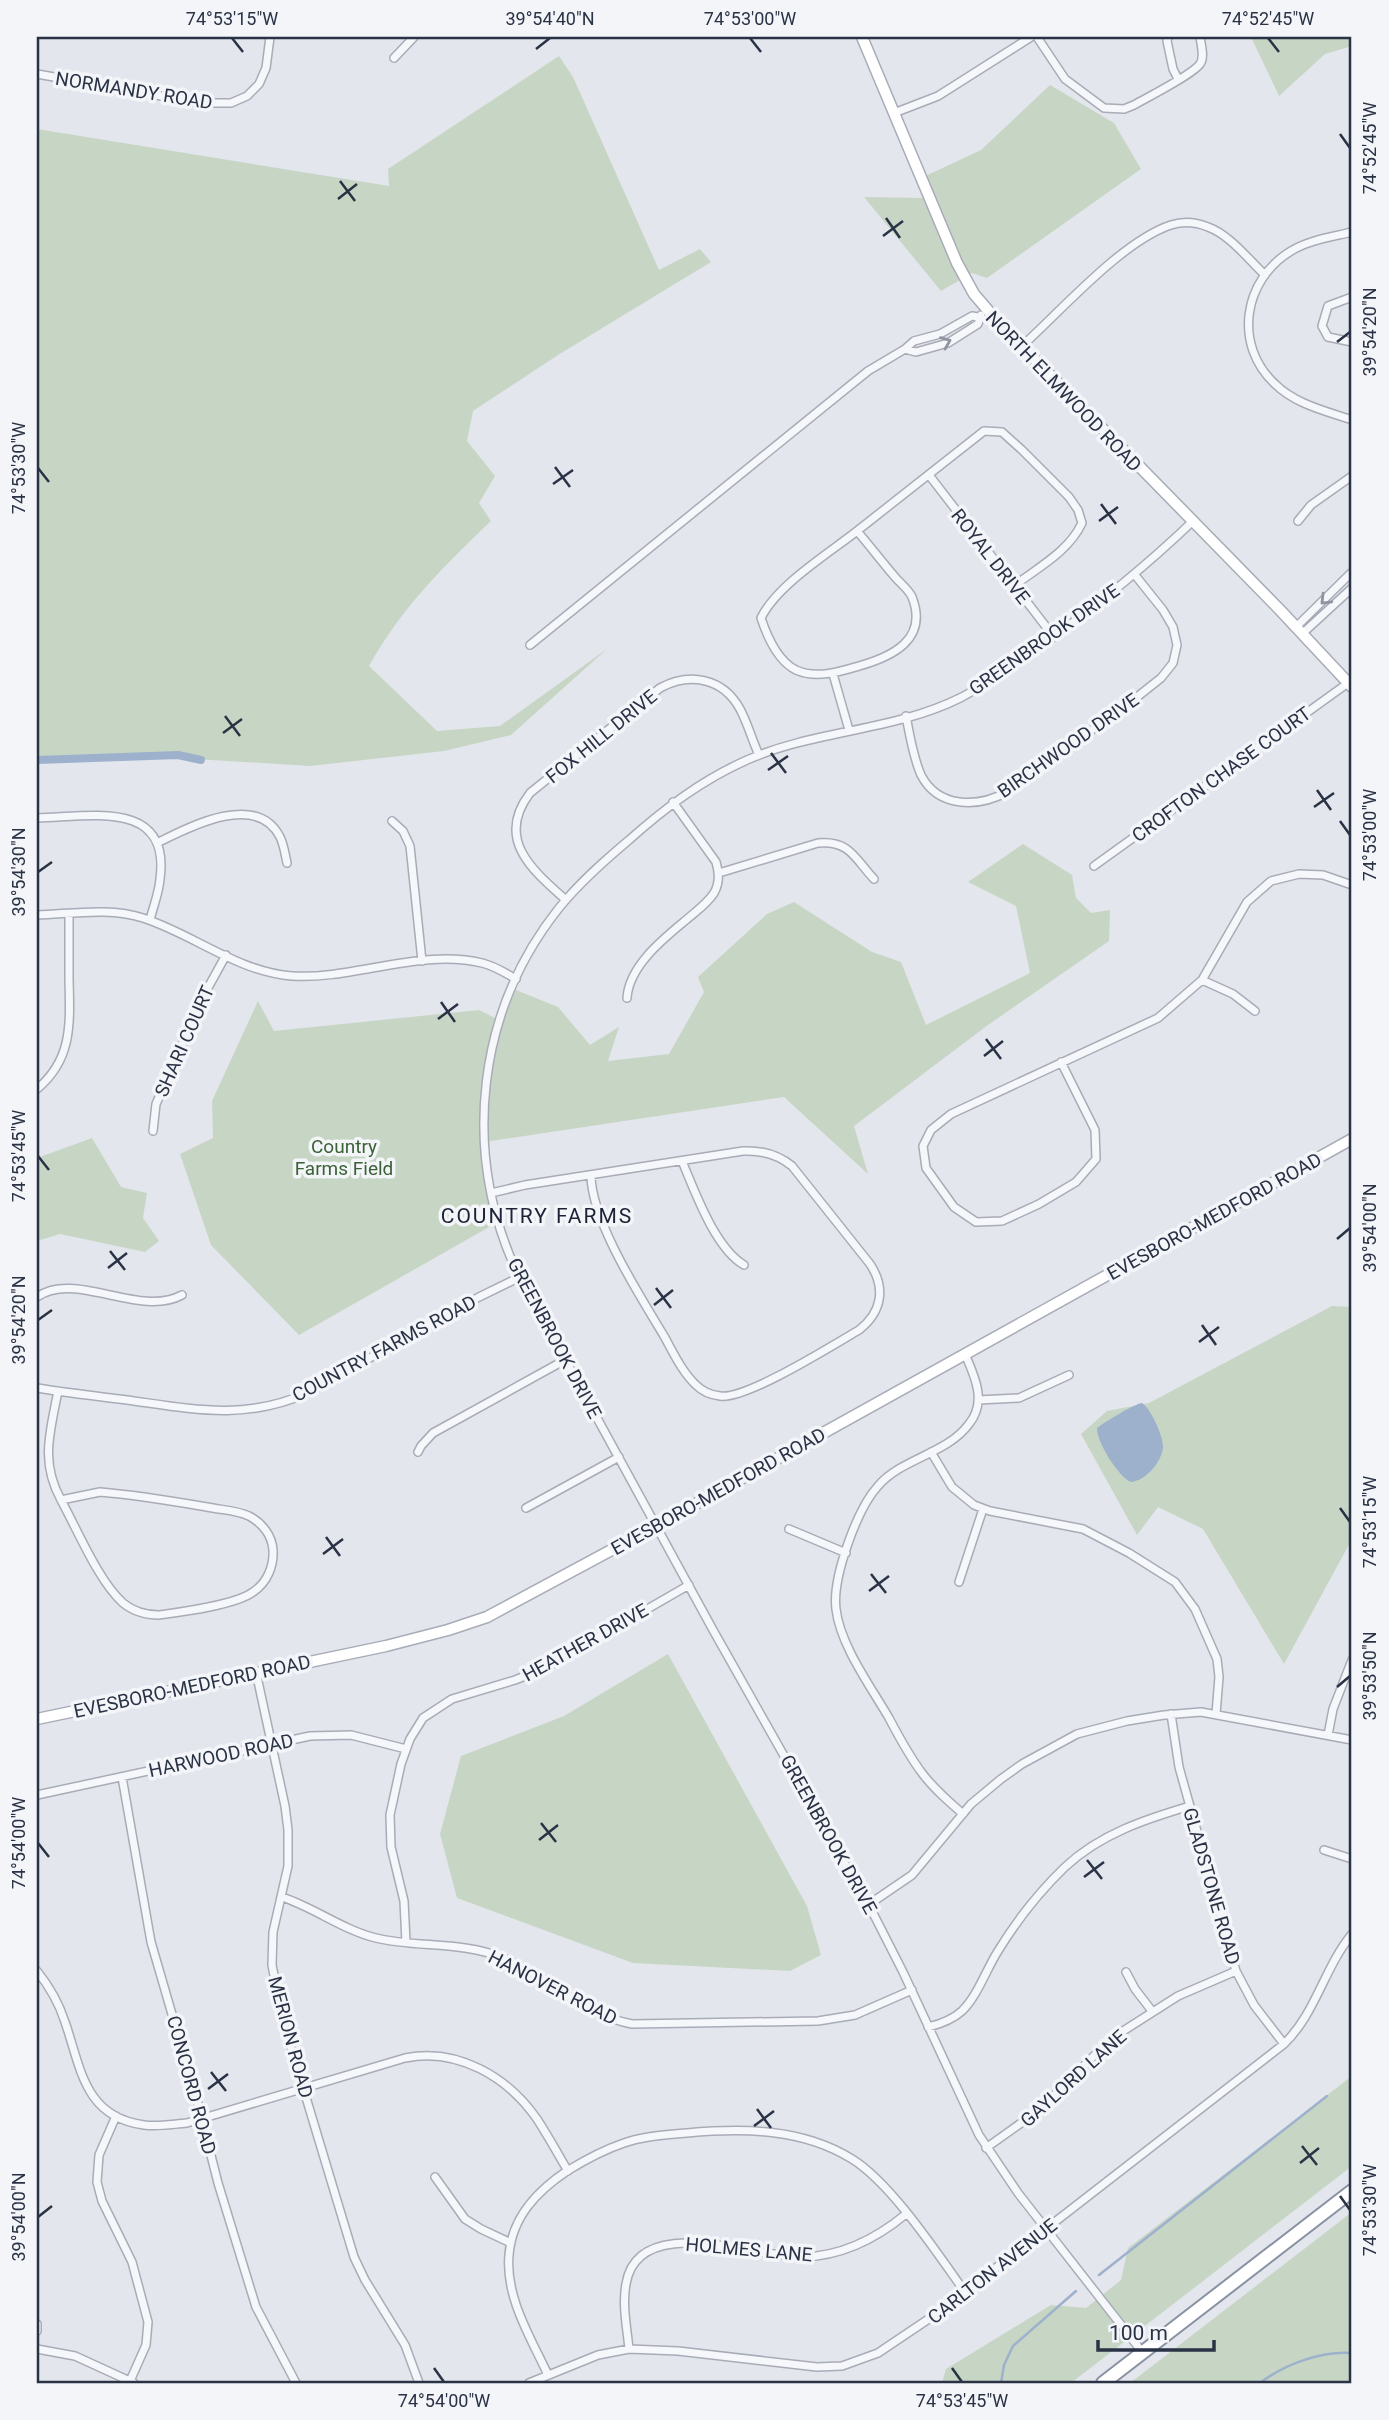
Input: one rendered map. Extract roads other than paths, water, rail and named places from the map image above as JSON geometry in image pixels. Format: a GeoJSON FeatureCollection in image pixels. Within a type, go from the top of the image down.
{"type":"FeatureCollection","features":[{"type":"Feature","properties":{"kind":"highway"},"geometry":{"type":"LineString","coordinates":[[1103,2383],[1352,2191]]}},
{"type":"Feature","properties":{"kind":"street","name":"NORMANDY ROAD"},"geometry":{"type":"LineString","coordinates":[[37,74],[201,103],[231,103],[247,96],[259,84],[265,68],[270,37]]}},
{"type":"Feature","properties":{"kind":"street"},"geometry":{"type":"LineString","coordinates":[[394,58],[414,37]]}},
{"type":"Feature","properties":{"kind":"street","name":"NORTH ELMWOOD ROAD"},"geometry":{"type":"LineString","coordinates":[[862,37],[957,262],[982,314],[1021,347],[1350,685]]}},
{"type":"Feature","properties":{"kind":"street"},"geometry":{"type":"LineString","coordinates":[[894,113],[939,96],[1031,37]]}},
{"type":"Feature","properties":{"kind":"street"},"geometry":{"type":"LineString","coordinates":[[1037,37],[1065,79],[1111,110],[1134,105],[1201,63],[1203,55],[1200,37]]}},
{"type":"Feature","properties":{"kind":"street"},"geometry":{"type":"LineString","coordinates":[[1168,37],[1173,69],[1178,79]]}},
{"type":"Feature","properties":{"kind":"street"},"geometry":{"type":"LineString","coordinates":[[1021,347],[1116,258],[1168,226],[1186,222],[1213,229],[1265,275]]}},
{"type":"Feature","properties":{"kind":"street"},"geometry":{"type":"LineString","coordinates":[[1352,232],[1293,250],[1270,268],[1255,292],[1247,319],[1251,347],[1274,384],[1298,400],[1352,420]]}},
{"type":"Feature","properties":{"kind":"street"},"geometry":{"type":"LineString","coordinates":[[1352,297],[1328,306],[1322,326],[1328,337],[1352,342]]}},
{"type":"Feature","properties":{"kind":"street"},"geometry":{"type":"LineString","coordinates":[[530,645],[881,362],[914,341],[940,334],[972,316],[982,314]]}},
{"type":"Feature","properties":{"kind":"street"},"geometry":{"type":"LineString","coordinates":[[857,531],[912,596],[914,629],[904,646],[885,659],[834,674],[805,673],[793,669],[767,638],[761,618],[768,604],[783,589],[984,430],[1002,432],[1069,497],[1078,510],[1082,523],[1076,536],[1063,549],[1015,585]]}},
{"type":"Feature","properties":{"kind":"street","name":"ROYAL DRIVE"},"geometry":{"type":"LineString","coordinates":[[929,475],[1054,637]]}},
{"type":"Feature","properties":{"kind":"street"},"geometry":{"type":"LineString","coordinates":[[1298,521],[1311,505],[1352,476]]}},
{"type":"Feature","properties":{"kind":"street","name":"GREENBROOK DRIVE"},"geometry":{"type":"LineString","coordinates":[[1143,2353],[986,2148],[869,1905],[520,1277],[503,1240],[491,1194],[483,1136],[487,1075],[500,1015],[534,944],[566,900],[603,862],[674,802],[719,773],[759,755],[906,716],[958,699],[984,685],[1054,637],[1135,575],[1192,522]]}},
{"type":"Feature","properties":{"kind":"street"},"geometry":{"type":"LineString","coordinates":[[1299,630],[1352,572]]}},
{"type":"Feature","properties":{"kind":"street","name":"BIRCHWOOD DRIVE"},"geometry":{"type":"LineString","coordinates":[[906,716],[919,770],[935,792],[952,801],[971,803],[990,800],[1007,792],[1137,697],[1161,678],[1173,663],[1177,645],[1173,627],[1135,575]]}},
{"type":"Feature","properties":{"kind":"street"},"geometry":{"type":"LineString","coordinates":[[1299,630],[1352,588]]}},
{"type":"Feature","properties":{"kind":"street"},"geometry":{"type":"LineString","coordinates":[[834,674],[849,730]]}},
{"type":"Feature","properties":{"kind":"street","name":"FOX HILL DRIVE"},"geometry":{"type":"LineString","coordinates":[[566,900],[538,874],[520,850],[516,831],[519,811],[530,793],[644,700],[677,680],[695,678],[713,683],[735,702],[759,755]]}},
{"type":"Feature","properties":{"kind":"street","name":"CROFTON CHASE COURT"},"geometry":{"type":"LineString","coordinates":[[1094,866],[1350,685]]}},
{"type":"Feature","properties":{"kind":"street"},"geometry":{"type":"LineString","coordinates":[[627,998],[630,984],[638,969],[666,937],[710,899],[718,884],[719,873],[712,856],[674,802]]}},
{"type":"Feature","properties":{"kind":"street"},"geometry":{"type":"LineString","coordinates":[[157,844],[212,819],[242,814],[261,819],[276,831],[281,839],[287,863]]}},
{"type":"Feature","properties":{"kind":"street"},"geometry":{"type":"LineString","coordinates":[[37,818],[130,818],[145,827],[157,844],[161,861],[160,880],[150,920]]}},
{"type":"Feature","properties":{"kind":"street"},"geometry":{"type":"LineString","coordinates":[[393,821],[410,846],[422,961]]}},
{"type":"Feature","properties":{"kind":"street"},"geometry":{"type":"LineString","coordinates":[[719,873],[828,842],[846,848],[874,879]]}},
{"type":"Feature","properties":{"kind":"street"},"geometry":{"type":"LineString","coordinates":[[1061,1062],[1095,1130],[1096,1159],[1076,1182],[1039,1204],[1002,1222],[976,1222],[954,1206],[926,1168],[923,1146],[931,1130],[951,1114],[1061,1062],[1158,1018],[1202,980],[1247,902],[1271,881],[1299,874],[1323,875],[1352,885]]}},
{"type":"Feature","properties":{"kind":"street"},"geometry":{"type":"LineString","coordinates":[[37,1089],[57,1067],[68,1036],[69,914]]}},
{"type":"Feature","properties":{"kind":"street"},"geometry":{"type":"LineString","coordinates":[[37,915],[119,914],[150,920],[266,971],[291,976],[422,961],[461,960],[482,962],[516,979]]}},
{"type":"Feature","properties":{"kind":"street","name":"SHARI COURT"},"geometry":{"type":"LineString","coordinates":[[153,1130],[156,1104],[204,995],[226,954]]}},
{"type":"Feature","properties":{"kind":"street"},"geometry":{"type":"LineString","coordinates":[[1202,980],[1233,994],[1255,1011]]}},
{"type":"Feature","properties":{"kind":"street","name":"EVESBORO-MEDFORD ROAD"},"geometry":{"type":"LineString","coordinates":[[37,1719],[386,1646],[468,1624],[505,1608],[1352,1139]]}},
{"type":"Feature","properties":{"kind":"street"},"geometry":{"type":"LineString","coordinates":[[491,1194],[525,1185],[754,1150],[776,1155],[792,1166],[876,1273],[880,1282],[880,1300],[867,1324],[741,1394],[721,1397],[702,1390],[682,1367],[629,1274],[598,1210],[591,1175]]}},
{"type":"Feature","properties":{"kind":"street"},"geometry":{"type":"LineString","coordinates":[[682,1161],[720,1240],[732,1256],[744,1265]]}},
{"type":"Feature","properties":{"kind":"street","name":"COUNTRY FARMS ROAD"},"geometry":{"type":"LineString","coordinates":[[37,1388],[221,1412],[276,1405],[307,1393],[520,1277]]}},
{"type":"Feature","properties":{"kind":"street"},"geometry":{"type":"LineString","coordinates":[[37,1297],[48,1290],[66,1288],[158,1302],[182,1295]]}},
{"type":"Feature","properties":{"kind":"street"},"geometry":{"type":"LineString","coordinates":[[963,1814],[920,1772],[845,1641],[837,1618],[835,1595],[846,1553],[861,1513],[878,1485],[895,1472],[955,1438],[975,1415],[978,1400],[976,1378],[965,1354]]}},
{"type":"Feature","properties":{"kind":"street"},"geometry":{"type":"LineString","coordinates":[[418,1452],[433,1433],[565,1360]]}},
{"type":"Feature","properties":{"kind":"street"},"geometry":{"type":"LineString","coordinates":[[978,1400],[1018,1398],[1069,1375]]}},
{"type":"Feature","properties":{"kind":"street"},"geometry":{"type":"LineString","coordinates":[[58,1391],[48,1461],[51,1480],[61,1500],[117,1596],[131,1609],[150,1615],[169,1614],[245,1597],[260,1586],[270,1570],[273,1553],[269,1536],[259,1522],[244,1514],[100,1492],[61,1500]]}},
{"type":"Feature","properties":{"kind":"street"},"geometry":{"type":"LineString","coordinates":[[931,1452],[953,1487],[966,1500],[983,1509],[1083,1530],[1129,1553],[1175,1582],[1195,1609],[1217,1659],[1219,1677],[1216,1714]]}},
{"type":"Feature","properties":{"kind":"street"},"geometry":{"type":"LineString","coordinates":[[526,1508],[619,1457]]}},
{"type":"Feature","properties":{"kind":"street"},"geometry":{"type":"LineString","coordinates":[[959,1582],[983,1509]]}},
{"type":"Feature","properties":{"kind":"street"},"geometry":{"type":"LineString","coordinates":[[789,1528],[846,1553]]}},
{"type":"Feature","properties":{"kind":"street","name":"HEATHER DRIVE"},"geometry":{"type":"LineString","coordinates":[[406,1942],[404,1901],[391,1847],[389,1826],[406,1749],[418,1724],[437,1707],[452,1699],[545,1668],[689,1585]]}},
{"type":"Feature","properties":{"kind":"street"},"geometry":{"type":"LineString","coordinates":[[1328,1735],[1336,1700],[1352,1660]]}},
{"type":"Feature","properties":{"kind":"street","name":"MERION ROAD"},"geometry":{"type":"LineString","coordinates":[[256,1672],[288,1830],[288,1867],[273,1932],[272,1965],[281,2009],[354,2257],[405,2345],[419,2383]]}},
{"type":"Feature","properties":{"kind":"street"},"geometry":{"type":"LineString","coordinates":[[869,1905],[912,1875],[981,1795],[1022,1764],[1077,1734],[1114,1723],[1171,1714],[1216,1714],[1352,1740]]}},
{"type":"Feature","properties":{"kind":"street","name":"GLADSTONE ROAD"},"geometry":{"type":"LineString","coordinates":[[1171,1714],[1177,1757],[1236,1971],[1254,2005],[1284,2044]]}},
{"type":"Feature","properties":{"kind":"street","name":"HARWOOD ROAD"},"geometry":{"type":"LineString","coordinates":[[37,1795],[310,1736],[341,1734],[370,1738],[406,1749]]}},
{"type":"Feature","properties":{"kind":"street","name":"CONCORD ROAD"},"geometry":{"type":"LineString","coordinates":[[122,1777],[151,1942],[251,2295],[296,2383]]}},
{"type":"Feature","properties":{"kind":"street"},"geometry":{"type":"LineString","coordinates":[[928,2027],[948,2021],[967,2005],[1017,1922],[1072,1861],[1119,1831],[1158,1815],[1190,1806]]}},
{"type":"Feature","properties":{"kind":"street"},"geometry":{"type":"LineString","coordinates":[[1324,1850],[1352,1859]]}},
{"type":"Feature","properties":{"kind":"street","name":"HANOVER ROAD"},"geometry":{"type":"LineString","coordinates":[[282,1897],[365,1935],[464,1948],[502,1957],[596,2012],[632,2024],[818,2021],[866,2011],[912,1990]]}},
{"type":"Feature","properties":{"kind":"street","name":"CARLTON AVENUE"},"geometry":{"type":"LineString","coordinates":[[529,2383],[598,2355],[629,2348],[803,2366],[842,2365],[867,2358],[889,2347],[920,2327],[1117,2176],[1284,2044],[1302,2024],[1331,1965],[1352,1934]]}},
{"type":"Feature","properties":{"kind":"street"},"geometry":{"type":"LineString","coordinates":[[37,1971],[52,1992],[62,2014],[84,2082],[97,2101],[116,2116],[133,2123],[155,2126],[187,2123],[417,2056],[449,2057],[463,2060],[495,2078],[522,2101],[537,2119],[568,2171]]}},
{"type":"Feature","properties":{"kind":"street","name":"GAYLORD LANE"},"geometry":{"type":"LineString","coordinates":[[986,2148],[1024,2123],[1106,2044],[1152,2011],[1187,1991],[1236,1971]]}},
{"type":"Feature","properties":{"kind":"street"},"geometry":{"type":"LineString","coordinates":[[1126,1972],[1152,2011]]}},
{"type":"Feature","properties":{"kind":"street"},"geometry":{"type":"LineString","coordinates":[[37,2348],[75,2356],[132,2382],[146,2345],[148,2322],[132,2262],[102,2201],[97,2182],[99,2155],[116,2116]]}},
{"type":"Feature","properties":{"kind":"street"},"geometry":{"type":"LineString","coordinates":[[548,2375],[511,2287],[508,2267],[511,2243],[519,2220],[535,2196],[568,2171],[606,2150],[649,2137],[747,2129],[813,2141],[851,2158],[876,2178],[965,2292]]}},
{"type":"Feature","properties":{"kind":"street"},"geometry":{"type":"LineString","coordinates":[[435,2177],[465,2219],[511,2243]]}},
{"type":"Feature","properties":{"kind":"street","name":"HOLMES LANE"},"geometry":{"type":"LineString","coordinates":[[629,2348],[626,2283],[638,2258],[653,2247],[683,2243],[801,2257],[824,2255],[845,2250],[873,2237],[905,2214]]}},
{"type":"Feature","properties":{"kind":"street"},"geometry":{"type":"LineString","coordinates":[[37,2324],[37,2331]]}},
{"type":"Feature","properties":{"kind":"water"},"geometry":{"type":"Polygon","coordinates":[[[1142,1403],[1156,1423],[1163,1447],[1160,1459],[1152,1470],[1131,1482],[1120,1474],[1109,1458],[1097,1428],[1142,1403]]]}},
{"type":"Feature","properties":{"kind":"waterway"},"geometry":{"type":"LineString","coordinates":[[37,760],[178,755],[201,760]]}},
{"type":"Feature","properties":{"kind":"waterway"},"geometry":{"type":"LineString","coordinates":[[1099,2275],[1327,2096]]}},
{"type":"Feature","properties":{"kind":"waterway"},"geometry":{"type":"LineString","coordinates":[[1001,2383],[1004,2365],[1013,2346],[1076,2291]]}},
{"type":"Feature","properties":{"kind":"waterway"},"geometry":{"type":"LineString","coordinates":[[1260,2383],[1304,2360],[1328,2354],[1352,2353]]}},
{"type":"Feature","properties":{"kind":"district","name":"COUNTRY FARMS"},"geometry":{"type":"Point","coordinates":[537,1216]}},
{"type":"Feature","properties":{"kind":"park label","name":"Country Farms Field"},"geometry":{"type":"Point","coordinates":[344,1157]}}]}
